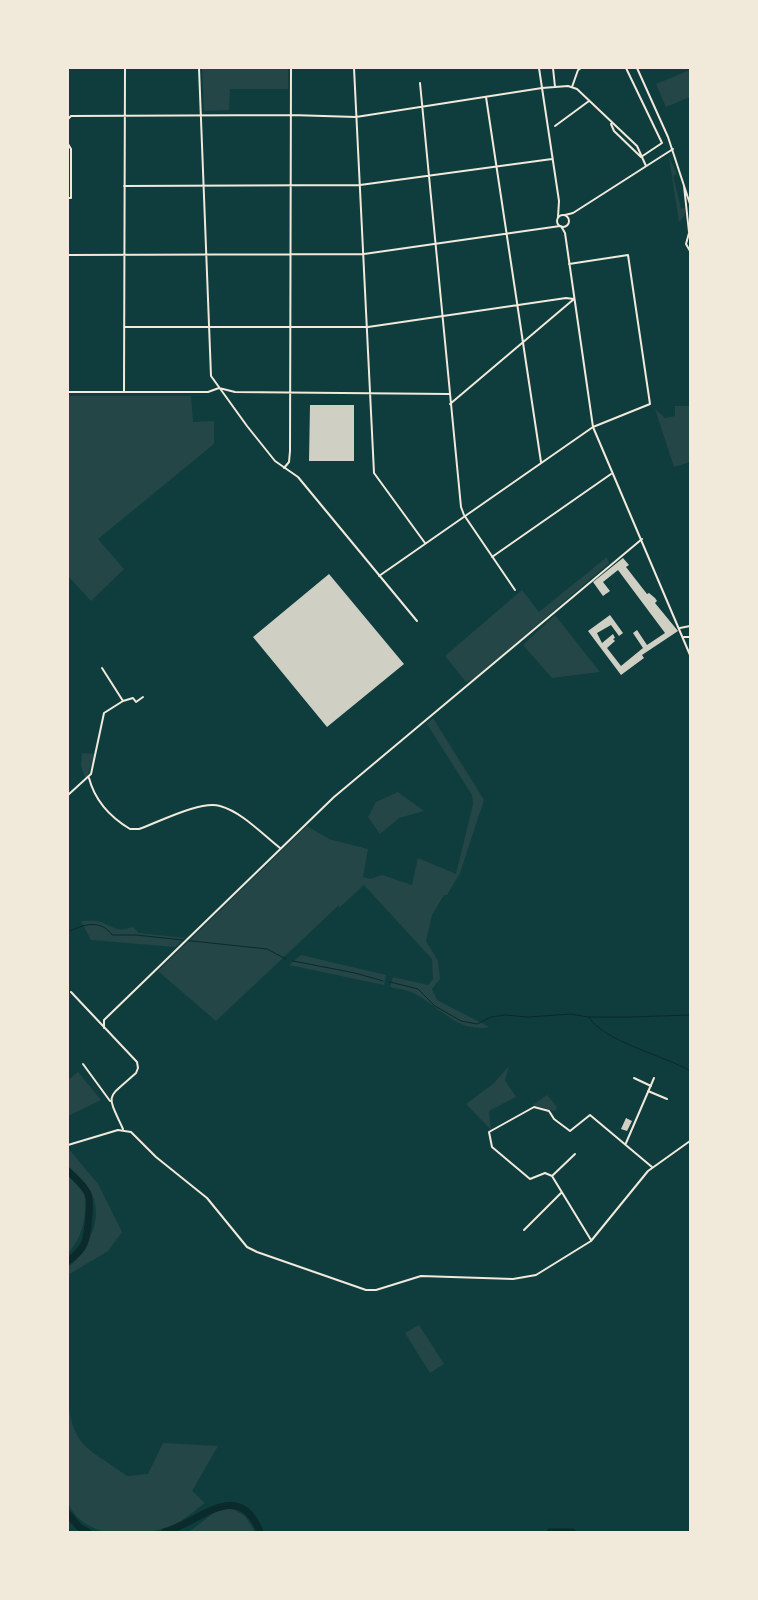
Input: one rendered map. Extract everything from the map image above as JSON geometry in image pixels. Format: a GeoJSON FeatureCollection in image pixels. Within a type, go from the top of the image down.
{"type":"FeatureCollection","features":[{"type":"Feature","properties":{"kind":"street"},"geometry":{"type":"LineString","coordinates":[[68,68],[68,145],[71,149],[71,198],[68,198]]}},
{"type":"Feature","properties":{"kind":"street"},"geometry":{"type":"LineString","coordinates":[[124,392],[125,68]]}},
{"type":"Feature","properties":{"kind":"street"},"geometry":{"type":"LineString","coordinates":[[199,68],[211,376],[246,426],[275,461],[298,477],[417,621]]}},
{"type":"Feature","properties":{"kind":"street"},"geometry":{"type":"LineString","coordinates":[[284,468],[290,458],[291,68]]}},
{"type":"Feature","properties":{"kind":"street"},"geometry":{"type":"LineString","coordinates":[[354,68],[374,473],[425,543]]}},
{"type":"Feature","properties":{"kind":"street"},"geometry":{"type":"LineString","coordinates":[[539,68],[560,206],[569,220]]}},
{"type":"Feature","properties":{"kind":"street"},"geometry":{"type":"LineString","coordinates":[[553,68],[555,87]]}},
{"type":"Feature","properties":{"kind":"street"},"geometry":{"type":"LineString","coordinates":[[572,87],[578,70],[582,68]]}},
{"type":"Feature","properties":{"kind":"street"},"geometry":{"type":"LineString","coordinates":[[626,68],[662,143],[641,157]]}},
{"type":"Feature","properties":{"kind":"street"},"geometry":{"type":"LineString","coordinates":[[637,68],[673,149],[690,204]]}},
{"type":"Feature","properties":{"kind":"street"},"geometry":{"type":"LineString","coordinates":[[420,83],[461,507],[464,515],[515,590]]}},
{"type":"Feature","properties":{"kind":"street"},"geometry":{"type":"LineString","coordinates":[[68,119],[71,116],[126,115],[356,117],[542,88],[572,87],[577,89],[589,101],[610,123],[614,131],[641,157]]}},
{"type":"Feature","properties":{"kind":"street"},"geometry":{"type":"LineString","coordinates":[[486,97],[541,462]]}},
{"type":"Feature","properties":{"kind":"street"},"geometry":{"type":"LineString","coordinates":[[555,126],[589,101]]}},
{"type":"Feature","properties":{"kind":"street"},"geometry":{"type":"LineString","coordinates":[[610,123],[618,127],[637,146],[646,166]]}},
{"type":"Feature","properties":{"kind":"street"},"geometry":{"type":"LineString","coordinates":[[558,217],[573,213],[673,149]]}},
{"type":"Feature","properties":{"kind":"street"},"geometry":{"type":"LineString","coordinates":[[124,186],[360,185],[552,159]]}},
{"type":"Feature","properties":{"kind":"street"},"geometry":{"type":"LineString","coordinates":[[684,181],[690,232],[686,241],[690,251]]}},
{"type":"Feature","properties":{"kind":"street"},"geometry":{"type":"LineString","coordinates":[[552,227],[557,222],[560,206]]}},
{"type":"Feature","properties":{"kind":"street"},"geometry":{"type":"LineString","coordinates":[[573,213],[565,233],[593,427],[611,474],[684,637],[690,656]]}},
{"type":"Feature","properties":{"kind":"street"},"geometry":{"type":"LineString","coordinates":[[557,222],[565,233]]}},
{"type":"Feature","properties":{"kind":"street"},"geometry":{"type":"LineString","coordinates":[[68,254],[364,254],[567,225]]}},
{"type":"Feature","properties":{"kind":"street"},"geometry":{"type":"LineString","coordinates":[[380,576],[464,515],[593,427],[650,404],[628,254],[569,264]]}},
{"type":"Feature","properties":{"kind":"street"},"geometry":{"type":"LineString","coordinates":[[124,327],[209,325],[290,328],[368,327],[560,298],[574,299]]}},
{"type":"Feature","properties":{"kind":"street"},"geometry":{"type":"LineString","coordinates":[[560,298],[563,307]]}},
{"type":"Feature","properties":{"kind":"street"},"geometry":{"type":"LineString","coordinates":[[450,404],[574,299]]}},
{"type":"Feature","properties":{"kind":"street"},"geometry":{"type":"LineString","coordinates":[[68,392],[208,392],[219,388],[235,392],[449,394]]}},
{"type":"Feature","properties":{"kind":"street"},"geometry":{"type":"LineString","coordinates":[[492,557],[611,474]]}},
{"type":"Feature","properties":{"kind":"street"},"geometry":{"type":"LineString","coordinates":[[104,1028],[104,1020],[334,797],[642,540]]}},
{"type":"Feature","properties":{"kind":"street"},"geometry":{"type":"LineString","coordinates":[[680,628],[690,626]]}},
{"type":"Feature","properties":{"kind":"street"},"geometry":{"type":"LineString","coordinates":[[684,637],[690,637]]}},
{"type":"Feature","properties":{"kind":"street"},"geometry":{"type":"LineString","coordinates":[[102,668],[123,701]]}},
{"type":"Feature","properties":{"kind":"street"},"geometry":{"type":"LineString","coordinates":[[68,794],[89,778],[96,760],[102,716],[123,701],[132,698],[136,702],[143,697]]}},
{"type":"Feature","properties":{"kind":"street"},"geometry":{"type":"LineString","coordinates":[[89,778],[95,796],[102,806],[130,829],[140,829],[197,808],[219,805],[233,811],[280,848]]}},
{"type":"Feature","properties":{"kind":"street"},"geometry":{"type":"LineString","coordinates":[[71,992],[137,1062],[138,1068],[111,1095],[110,1101]]}},
{"type":"Feature","properties":{"kind":"street"},"geometry":{"type":"LineString","coordinates":[[83,1064],[110,1101],[123,1129]]}},
{"type":"Feature","properties":{"kind":"street"},"geometry":{"type":"LineString","coordinates":[[634,1078],[651,1086]]}},
{"type":"Feature","properties":{"kind":"street"},"geometry":{"type":"LineString","coordinates":[[626,1144],[654,1078]]}},
{"type":"Feature","properties":{"kind":"street"},"geometry":{"type":"LineString","coordinates":[[648,1091],[667,1099]]}},
{"type":"Feature","properties":{"kind":"street"},"geometry":{"type":"LineString","coordinates":[[591,1241],[552,1176],[545,1173],[530,1179],[492,1147],[490,1132],[534,1107],[549,1111],[554,1119],[570,1131],[590,1115],[652,1167]]}},
{"type":"Feature","properties":{"kind":"street"},"geometry":{"type":"LineString","coordinates":[[68,1144],[123,1129],[136,1134],[156,1157],[207,1198],[247,1247],[366,1290],[376,1290],[428,1276],[528,1278],[591,1241],[652,1167],[690,1141]]}},
{"type":"Feature","properties":{"kind":"street"},"geometry":{"type":"LineString","coordinates":[[552,1176],[575,1154]]}},
{"type":"Feature","properties":{"kind":"street"},"geometry":{"type":"LineString","coordinates":[[524,1230],[561,1193]]}},
{"type":"Feature","properties":{"kind":"shaded area"},"geometry":{"type":"Polygon","coordinates":[[[202,68],[288,68],[288,89],[230,89],[229,110],[204,111],[202,68]]]}},
{"type":"Feature","properties":{"kind":"shaded area"},"geometry":{"type":"Polygon","coordinates":[[[690,70],[690,97],[666,107],[656,84],[690,70]]]}},
{"type":"Feature","properties":{"kind":"shaded area"},"geometry":{"type":"Polygon","coordinates":[[[669,157],[677,174],[673,176],[681,209],[685,208],[685,215],[679,222],[669,157]]]}},
{"type":"Feature","properties":{"kind":"shaded area"},"geometry":{"type":"Polygon","coordinates":[[[68,396],[191,396],[193,422],[214,421],[214,444],[98,539],[124,569],[91,601],[68,576],[68,396]]]}},
{"type":"Feature","properties":{"kind":"shaded area"},"geometry":{"type":"Polygon","coordinates":[[[675,406],[690,406],[690,462],[674,467],[655,409],[665,418],[675,416],[675,406]]]}},
{"type":"Feature","properties":{"kind":"shaded area"},"geometry":{"type":"Polygon","coordinates":[[[607,557],[609,563],[475,678],[466,682],[445,656],[522,590],[539,612],[607,557]]]}},
{"type":"Feature","properties":{"kind":"shaded area"},"geometry":{"type":"Polygon","coordinates":[[[555,615],[599,672],[552,678],[523,645],[555,615]]]}},
{"type":"Feature","properties":{"kind":"shaded area"},"geometry":{"type":"Polygon","coordinates":[[[433,718],[484,800],[460,873],[432,915],[426,941],[438,961],[440,979],[432,989],[437,1000],[489,1027],[467,1026],[449,1017],[423,998],[404,990],[390,987],[393,977],[428,985],[433,979],[432,959],[364,885],[339,908],[339,905],[216,1021],[158,971],[307,826],[329,839],[368,849],[363,877],[370,879],[382,875],[412,885],[418,858],[456,874],[473,804],[472,795],[427,724],[433,718]]]}},
{"type":"Feature","properties":{"kind":"shaded area"},"geometry":{"type":"Polygon","coordinates":[[[82,753],[95,754],[86,780],[81,766],[82,753]]]}},
{"type":"Feature","properties":{"kind":"shaded area"},"geometry":{"type":"Polygon","coordinates":[[[398,792],[424,811],[399,818],[380,834],[368,817],[376,802],[398,792]]]}},
{"type":"Feature","properties":{"kind":"shaded area"},"geometry":{"type":"Polygon","coordinates":[[[81,921],[97,921],[117,929],[133,927],[139,933],[185,938],[175,947],[91,940],[81,921]]]}},
{"type":"Feature","properties":{"kind":"shaded area"},"geometry":{"type":"Polygon","coordinates":[[[301,955],[386,975],[384,985],[289,965],[301,955]]]}},
{"type":"Feature","properties":{"kind":"shaded area"},"geometry":{"type":"Polygon","coordinates":[[[509,1066],[505,1080],[516,1097],[489,1111],[491,1130],[466,1104],[494,1083],[509,1066]]]}},
{"type":"Feature","properties":{"kind":"shaded area"},"geometry":{"type":"Polygon","coordinates":[[[78,1072],[101,1100],[68,1116],[68,1080],[78,1072]]]}},
{"type":"Feature","properties":{"kind":"shaded area"},"geometry":{"type":"Polygon","coordinates":[[[547,1095],[557,1107],[555,1111],[533,1105],[547,1095]]]}},
{"type":"Feature","properties":{"kind":"shaded area"},"geometry":{"type":"Polygon","coordinates":[[[68,1148],[98,1184],[122,1232],[108,1251],[68,1275],[68,1267],[80,1256],[91,1235],[96,1213],[95,1203],[86,1184],[68,1167],[68,1148]]]}},
{"type":"Feature","properties":{"kind":"shaded area"},"geometry":{"type":"Polygon","coordinates":[[[68,1175],[86,1195],[83,1226],[77,1240],[68,1253],[68,1175]]]}},
{"type":"Feature","properties":{"kind":"shaded area"},"geometry":{"type":"Polygon","coordinates":[[[419,1325],[444,1364],[430,1373],[405,1333],[419,1325]]]}},
{"type":"Feature","properties":{"kind":"shaded area"},"geometry":{"type":"Polygon","coordinates":[[[68,1402],[74,1430],[86,1447],[127,1476],[148,1474],[163,1443],[218,1446],[192,1491],[205,1503],[177,1523],[148,1532],[116,1534],[101,1531],[88,1525],[76,1516],[68,1503],[68,1402]]]}},
{"type":"Feature","properties":{"kind":"shaded area"},"geometry":{"type":"Polygon","coordinates":[[[229,1507],[245,1516],[255,1532],[189,1532],[216,1511],[229,1507]]]}},
{"type":"Feature","properties":{"kind":"building"},"geometry":{"type":"Polygon","coordinates":[[[310,405],[354,405],[354,461],[309,461],[310,405]]]}},
{"type":"Feature","properties":{"kind":"building"},"geometry":{"type":"Polygon","coordinates":[[[623,558],[629,565],[626,567],[647,594],[649,593],[655,598],[657,601],[655,603],[678,631],[642,655],[644,658],[621,675],[588,631],[610,615],[623,633],[619,636],[611,625],[597,633],[602,643],[613,634],[615,641],[607,648],[621,666],[643,648],[633,633],[637,630],[647,645],[665,633],[618,570],[603,582],[610,591],[603,596],[593,582],[623,558]]]}},
{"type":"Feature","properties":{"kind":"building"},"geometry":{"type":"Polygon","coordinates":[[[329,574],[404,664],[327,727],[253,637],[329,574]]]}},
{"type":"Feature","properties":{"kind":"building"},"geometry":{"type":"Polygon","coordinates":[[[626,1118],[632,1121],[627,1131],[621,1129],[626,1118]]]}},
{"type":"Feature","properties":{"kind":"waterway"},"geometry":{"type":"LineString","coordinates":[[68,932],[86,925],[97,925],[108,930],[112,935],[136,935],[267,949],[286,959]]}},
{"type":"Feature","properties":{"kind":"waterway"},"geometry":{"type":"LineString","coordinates":[[293,961],[355,973],[383,981]]}},
{"type":"Feature","properties":{"kind":"waterway"},"geometry":{"type":"LineString","coordinates":[[390,982],[418,989],[435,1006],[461,1021],[477,1024],[491,1017],[505,1015],[528,1017],[571,1014],[588,1017],[690,1015]]}},
{"type":"Feature","properties":{"kind":"waterway"},"geometry":{"type":"LineString","coordinates":[[589,1017],[596,1026],[620,1041],[690,1071]]}},
{"type":"Feature","properties":{"kind":"waterway"},"geometry":{"type":"LineString","coordinates":[[68,1171],[79,1181],[88,1194],[89,1205],[88,1227],[84,1244],[77,1254],[68,1261]]}},
{"type":"Feature","properties":{"kind":"waterway"},"geometry":{"type":"LineString","coordinates":[[165,1532],[217,1508],[229,1505],[241,1508],[251,1516],[260,1532]]}},
{"type":"Feature","properties":{"kind":"waterway"},"geometry":{"type":"LineString","coordinates":[[68,1514],[79,1527],[88,1532]]}},
{"type":"Feature","properties":{"kind":"waterway"},"geometry":{"type":"LineString","coordinates":[[550,1532],[572,1532]]}}]}
